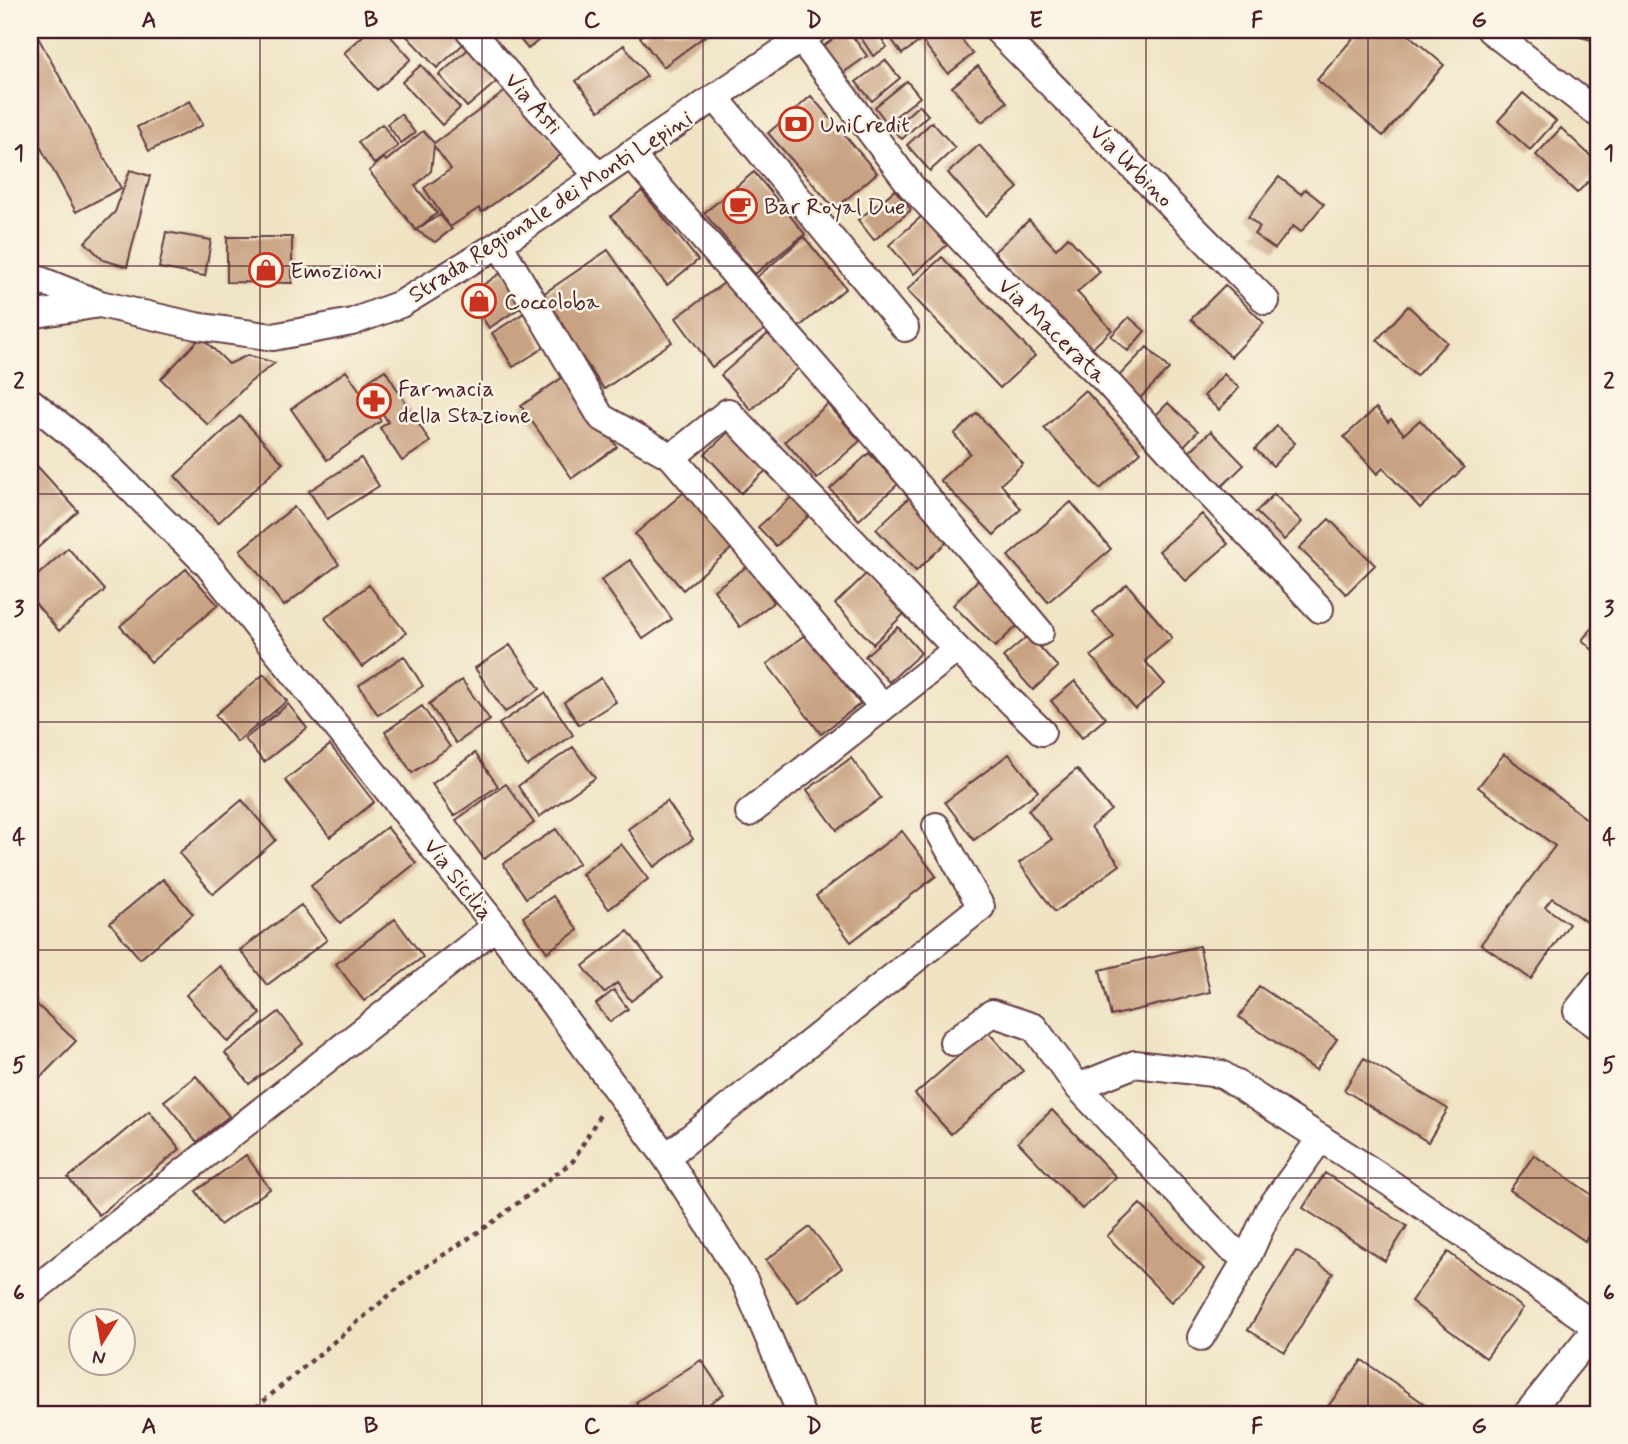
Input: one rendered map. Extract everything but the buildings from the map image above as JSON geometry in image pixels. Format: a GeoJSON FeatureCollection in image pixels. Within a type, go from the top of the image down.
{"type":"FeatureCollection","features":[{"type":"Feature","properties":{"kind":"street","name":"Via Asti"},"geometry":{"type":"LineString","coordinates":[[469,30],[598,176]]}},
{"type":"Feature","properties":{"kind":"street","name":"Via Urbino"},"geometry":{"type":"LineString","coordinates":[[997,30],[1266,301]]}},
{"type":"Feature","properties":{"kind":"street"},"geometry":{"type":"LineString","coordinates":[[1490,30],[1598,114]]}},
{"type":"Feature","properties":{"kind":"street","name":"Strada Regionale dei Monti Lepini"},"geometry":{"type":"LineString","coordinates":[[30,278],[100,304],[196,327],[273,337],[352,321],[401,304],[499,244],[807,34]]}},
{"type":"Feature","properties":{"kind":"street","name":"Via Macerata"},"geometry":{"type":"LineString","coordinates":[[807,34],[911,186],[987,266],[1104,379],[1320,609]]}},
{"type":"Feature","properties":{"kind":"street"},"geometry":{"type":"LineString","coordinates":[[715,97],[905,328]]}},
{"type":"Feature","properties":{"kind":"street"},"geometry":{"type":"LineString","coordinates":[[630,154],[872,432],[1040,632]]}},
{"type":"Feature","properties":{"kind":"street"},"geometry":{"type":"LineString","coordinates":[[499,244],[601,417],[672,457],[883,707]]}},
{"type":"Feature","properties":{"kind":"street"},"geometry":{"type":"LineString","coordinates":[[30,278],[33,295],[30,309]]}},
{"type":"Feature","properties":{"kind":"street","name":"Strada Regionale dei Monti Lepini"},"geometry":{"type":"LineString","coordinates":[[30,315],[100,304]]}},
{"type":"Feature","properties":{"kind":"street","name":"Via Sicilia"},"geometry":{"type":"LineString","coordinates":[[32,401],[98,456],[207,564],[496,926],[666,1157],[745,1282],[801,1414]]}},
{"type":"Feature","properties":{"kind":"street"},"geometry":{"type":"LineString","coordinates":[[672,457],[728,412],[957,649],[1042,732]]}},
{"type":"Feature","properties":{"kind":"street"},"geometry":{"type":"LineString","coordinates":[[749,813],[957,649]]}},
{"type":"Feature","properties":{"kind":"street"},"geometry":{"type":"LineString","coordinates":[[666,1157],[981,907],[936,826]]}},
{"type":"Feature","properties":{"kind":"street"},"geometry":{"type":"LineString","coordinates":[[30,1293],[496,926]]}},
{"type":"Feature","properties":{"kind":"street"},"geometry":{"type":"LineString","coordinates":[[1598,984],[1577,1011],[1598,1026]]}},
{"type":"Feature","properties":{"kind":"street"},"geometry":{"type":"LineString","coordinates":[[953,1042],[992,1013],[1034,1027],[1078,1087],[1228,1246],[1247,1258]]}},
{"type":"Feature","properties":{"kind":"street"},"geometry":{"type":"LineString","coordinates":[[1078,1087],[1135,1064],[1221,1074],[1390,1182],[1598,1326],[1527,1414]]}},
{"type":"Feature","properties":{"kind":"street"},"geometry":{"type":"LineString","coordinates":[[1201,1337],[1247,1258],[1268,1211],[1321,1138]]}},
{"type":"Feature","properties":{"kind":"path"},"geometry":{"type":"LineString","coordinates":[[248,1414],[416,1273],[489,1226],[573,1161],[616,1088]]}},
{"type":"Feature","properties":{"kind":"place","name":"UniCredit"},"geometry":{"type":"Point","coordinates":[796,124]}},
{"type":"Feature","properties":{"kind":"place","name":"Bar Royal Due"},"geometry":{"type":"Point","coordinates":[740,206]}},
{"type":"Feature","properties":{"kind":"place","name":"Emozioni"},"geometry":{"type":"Point","coordinates":[266,270]}},
{"type":"Feature","properties":{"kind":"place","name":"Coccoloba"},"geometry":{"type":"Point","coordinates":[479,301]}},
{"type":"Feature","properties":{"kind":"place","name":"Farmacia della Stazione"},"geometry":{"type":"Point","coordinates":[374,401]}}]}
